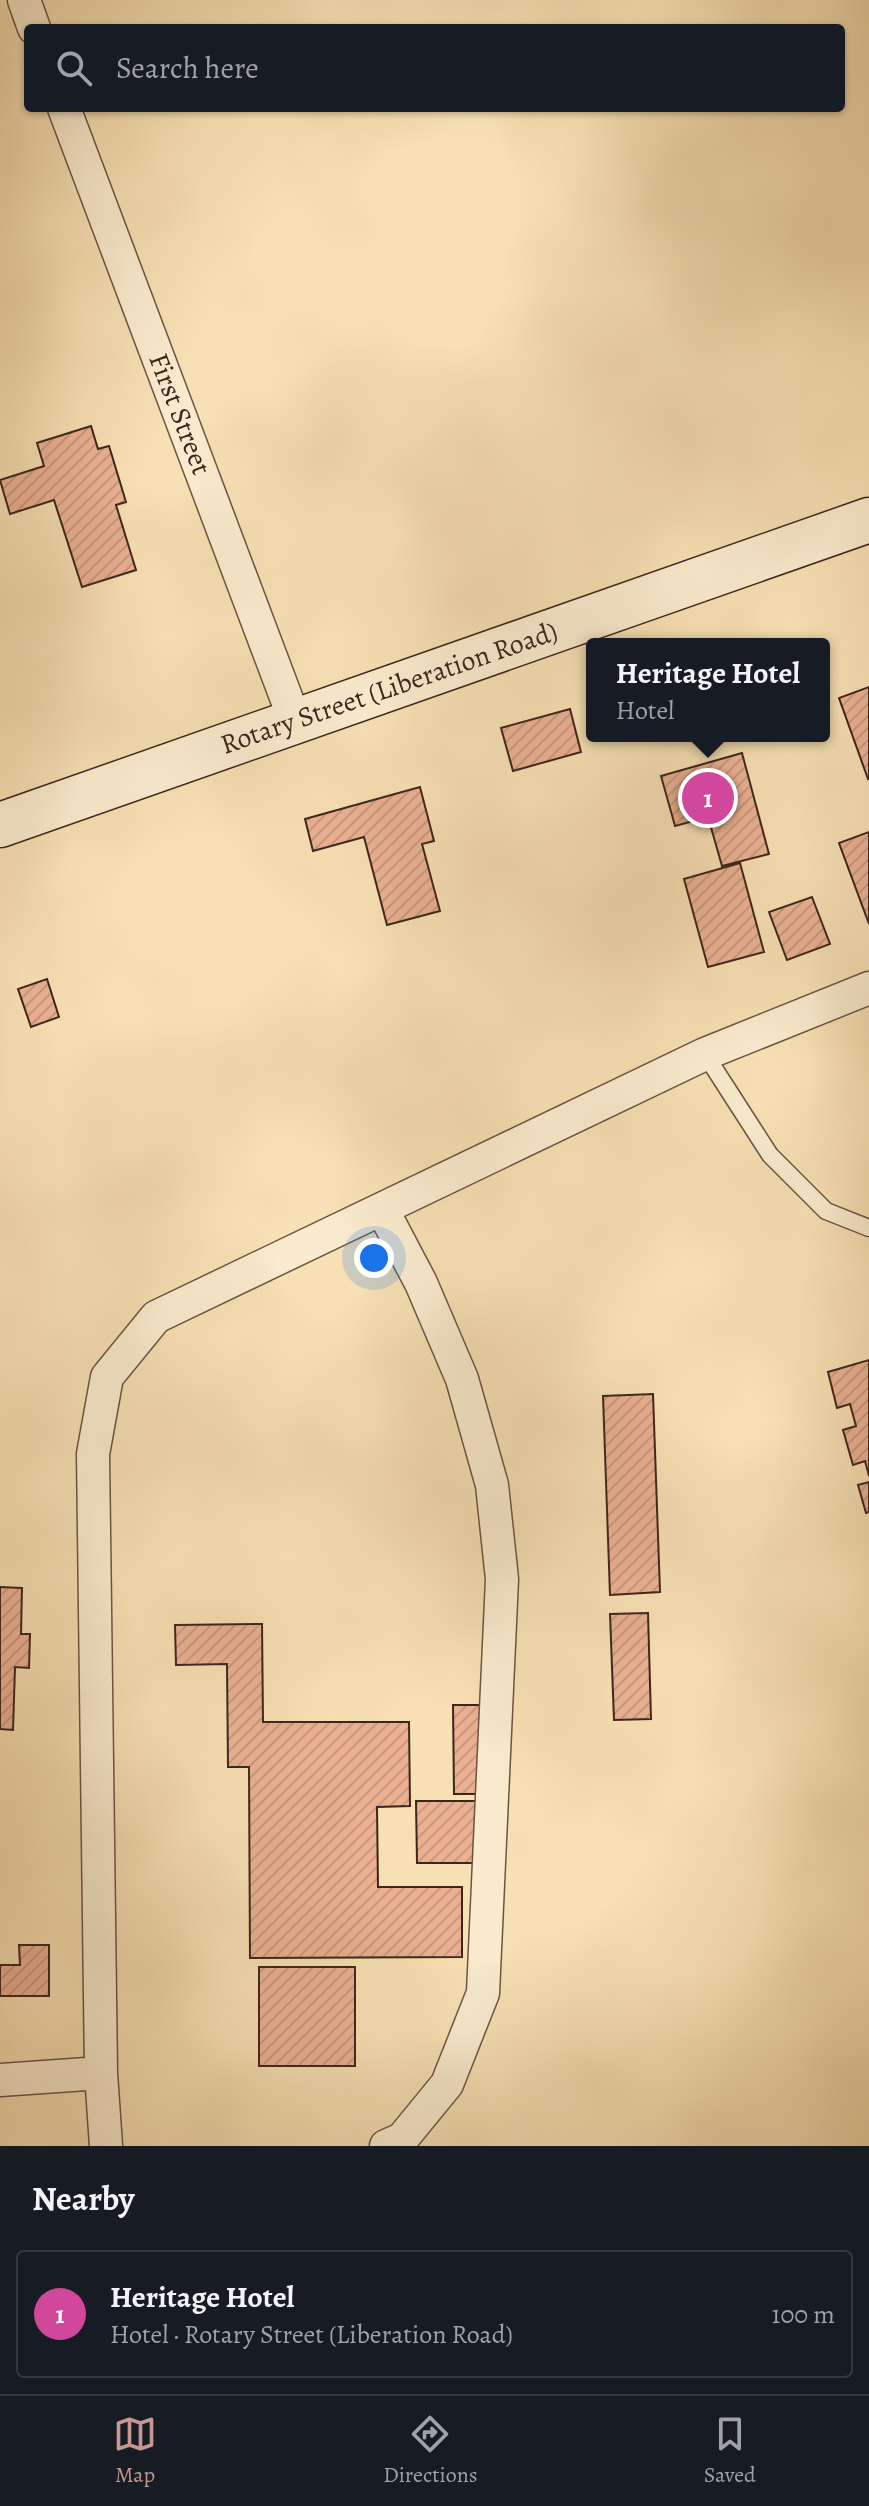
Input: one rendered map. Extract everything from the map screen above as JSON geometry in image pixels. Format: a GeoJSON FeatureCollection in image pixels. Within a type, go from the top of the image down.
{"type":"FeatureCollection","features":[{"type":"Feature","properties":{"kind":"street"},"geometry":{"type":"LineString","coordinates":[[24,0],[33,24]]}},
{"type":"Feature","properties":{"kind":"street","name":"First Street"},"geometry":{"type":"LineString","coordinates":[[66,112],[295,721]]}},
{"type":"Feature","properties":{"kind":"street","name":"Rotary Street (Liberation Road)"},"geometry":{"type":"LineString","coordinates":[[0,825],[869,520]]}},
{"type":"Feature","properties":{"kind":"street"},"geometry":{"type":"LineString","coordinates":[[106,2146],[101,2073],[93,1454],[107,1377],[156,1317],[705,1054],[869,988]]}},
{"type":"Feature","properties":{"kind":"street"},"geometry":{"type":"LineString","coordinates":[[382,1209],[421,1283],[462,1379],[492,1485],[502,1579],[483,1993],[447,2084],[402,2139],[386,2146]]}},
{"type":"Feature","properties":{"kind":"street"},"geometry":{"type":"LineString","coordinates":[[0,2080],[101,2073]]}},
{"type":"Feature","properties":{"kind":"lane"},"geometry":{"type":"LineString","coordinates":[[705,1054],[770,1155],[826,1211],[869,1228]]}},
{"type":"Feature","properties":{"kind":"building"},"geometry":{"type":"Polygon","coordinates":[[[91,426],[98,449],[109,446],[126,502],[116,505],[136,570],[82,587],[54,500],[10,514],[0,480],[44,466],[37,443],[91,426]]]}},
{"type":"Feature","properties":{"kind":"building"},"geometry":{"type":"Polygon","coordinates":[[[869,687],[869,778],[868,779],[839,698],[869,687]]]}},
{"type":"Feature","properties":{"kind":"building"},"geometry":{"type":"Polygon","coordinates":[[[570,709],[581,752],[513,771],[501,728],[570,709]]]}},
{"type":"Feature","properties":{"kind":"building"},"geometry":{"type":"Polygon","coordinates":[[[742,753],[769,854],[722,866],[708,817],[675,826],[661,776],[742,753]]]}},
{"type":"Feature","properties":{"kind":"building"},"geometry":{"type":"Polygon","coordinates":[[[420,787],[434,841],[422,844],[440,911],[387,925],[364,837],[313,851],[305,819],[420,787]]]}},
{"type":"Feature","properties":{"kind":"building"},"geometry":{"type":"Polygon","coordinates":[[[869,832],[869,924],[839,843],[869,832]]]}},
{"type":"Feature","properties":{"kind":"building"},"geometry":{"type":"Polygon","coordinates":[[[740,863],[764,952],[708,967],[684,879],[740,863]]]}},
{"type":"Feature","properties":{"kind":"building"},"geometry":{"type":"Polygon","coordinates":[[[812,897],[830,944],[787,960],[769,912],[812,897]]]}},
{"type":"Feature","properties":{"kind":"building"},"geometry":{"type":"Polygon","coordinates":[[[47,979],[59,1017],[31,1027],[18,989],[47,979]]]}},
{"type":"Feature","properties":{"kind":"building"},"geometry":{"type":"Polygon","coordinates":[[[869,1360],[869,1476],[865,1461],[853,1465],[843,1430],[856,1426],[850,1404],[837,1408],[828,1372],[869,1360]]]}},
{"type":"Feature","properties":{"kind":"building"},"geometry":{"type":"Polygon","coordinates":[[[653,1394],[660,1592],[610,1595],[603,1396],[653,1394]]]}},
{"type":"Feature","properties":{"kind":"building"},"geometry":{"type":"Polygon","coordinates":[[[869,1482],[869,1512],[866,1513],[858,1485],[869,1482]]]}},
{"type":"Feature","properties":{"kind":"building"},"geometry":{"type":"Polygon","coordinates":[[[0,1587],[22,1588],[21,1634],[30,1634],[29,1668],[15,1667],[13,1730],[0,1729],[0,1587]]]}},
{"type":"Feature","properties":{"kind":"building"},"geometry":{"type":"Polygon","coordinates":[[[648,1613],[651,1719],[614,1720],[610,1614],[648,1613]]]}},
{"type":"Feature","properties":{"kind":"building"},"geometry":{"type":"Polygon","coordinates":[[[262,1624],[263,1722],[409,1722],[410,1806],[377,1807],[378,1887],[462,1887],[462,1957],[250,1958],[249,1767],[228,1767],[227,1664],[176,1665],[175,1625],[262,1624]]]}},
{"type":"Feature","properties":{"kind":"building"},"geometry":{"type":"Polygon","coordinates":[[[453,1705],[482,1705],[483,1794],[454,1794],[453,1705]]]}},
{"type":"Feature","properties":{"kind":"building"},"geometry":{"type":"Polygon","coordinates":[[[416,1801],[482,1801],[483,1863],[417,1863],[416,1801]]]}},
{"type":"Feature","properties":{"kind":"building"},"geometry":{"type":"Polygon","coordinates":[[[19,1945],[49,1945],[49,1996],[0,1996],[0,1965],[20,1965],[19,1945]]]}},
{"type":"Feature","properties":{"kind":"building"},"geometry":{"type":"Polygon","coordinates":[[[259,1967],[355,1967],[355,2066],[259,2066],[259,1967]]]}},
{"type":"Feature","properties":{"kind":"place","name":"Heritage Hotel"},"geometry":{"type":"Point","coordinates":[708,798]}}]}
